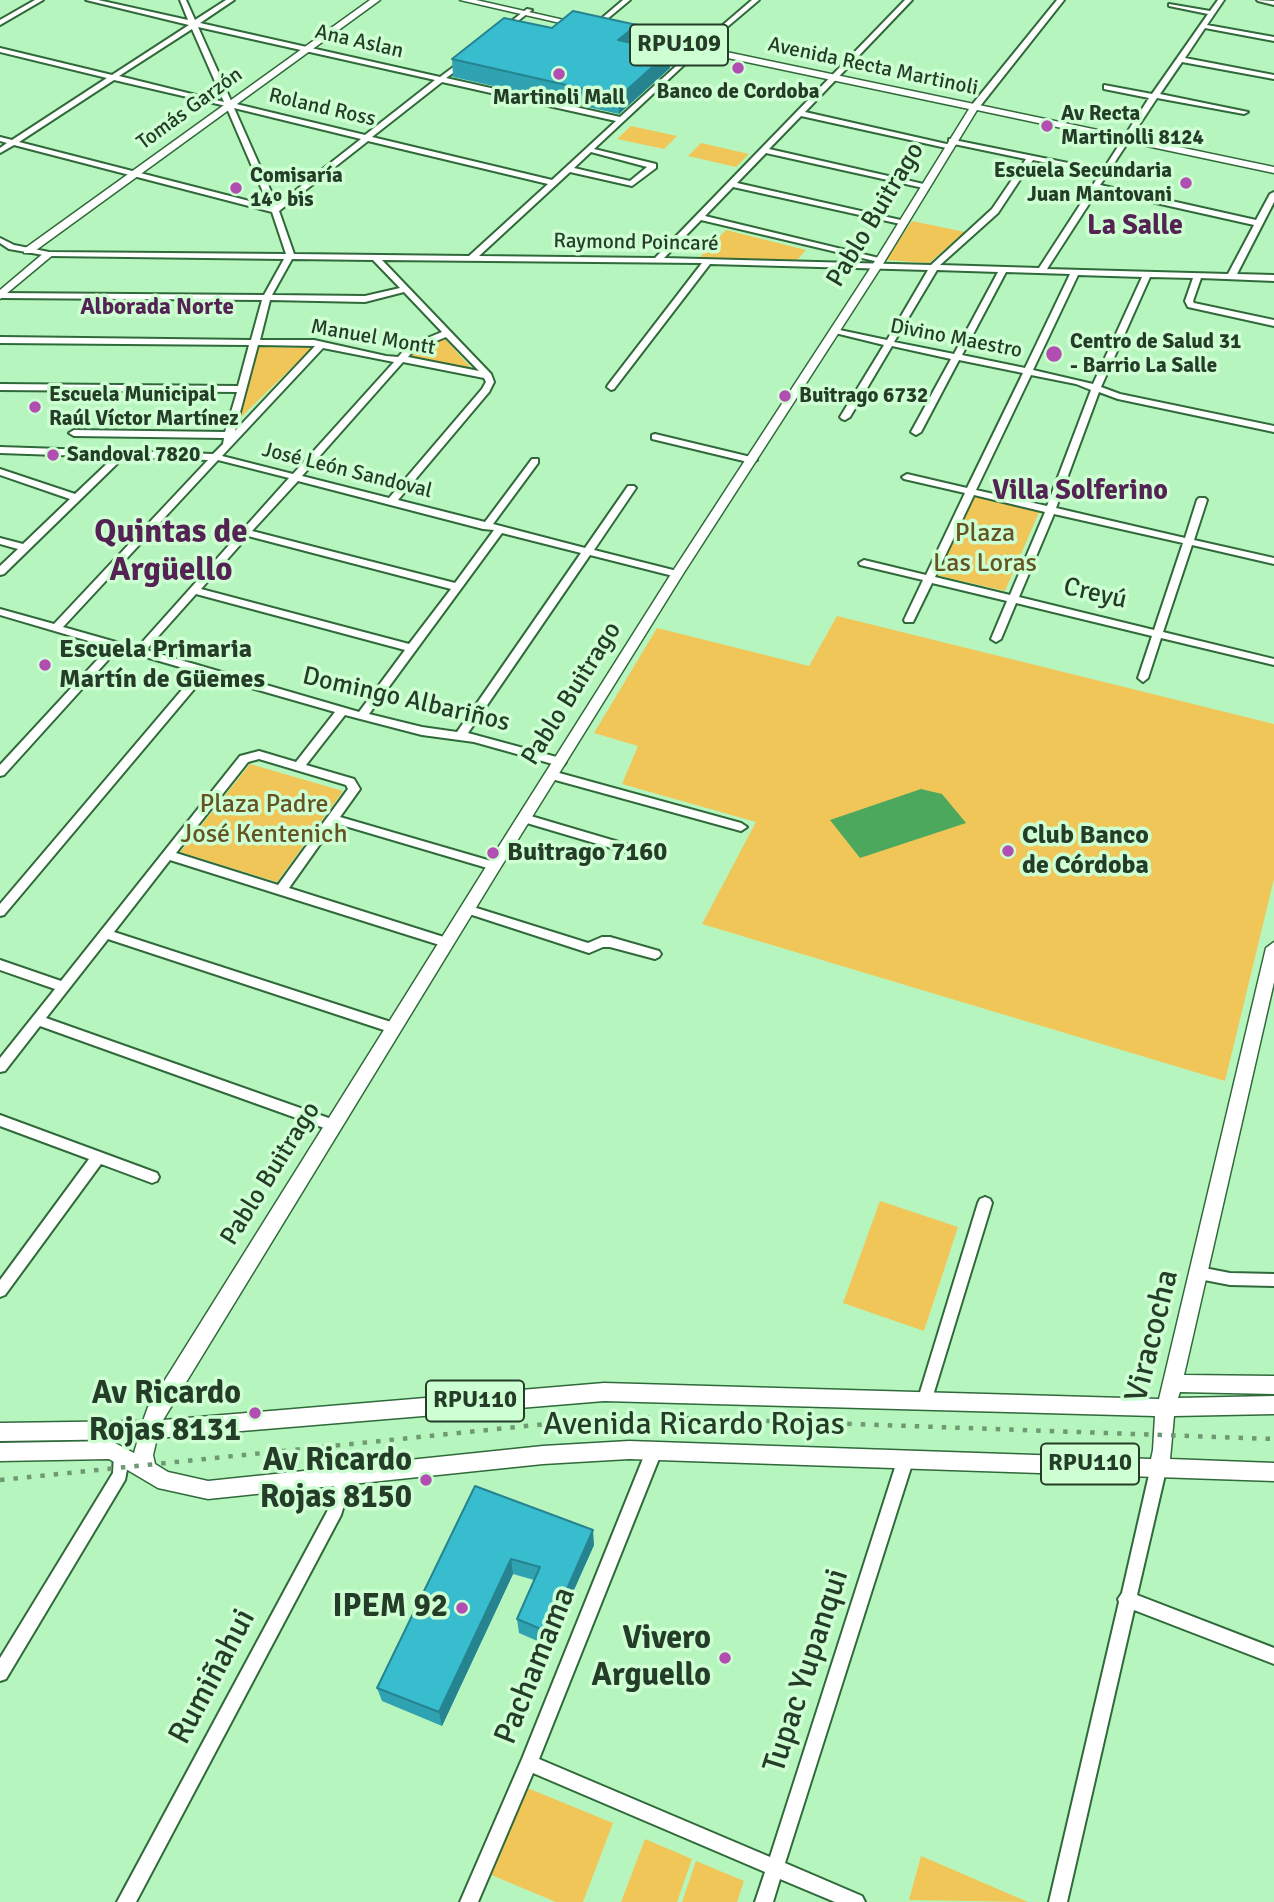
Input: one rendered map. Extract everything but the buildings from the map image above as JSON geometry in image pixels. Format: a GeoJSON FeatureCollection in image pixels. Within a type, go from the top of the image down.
{"type":"FeatureCollection","features":[{"type":"Feature","properties":{"kind":"main road","name":"Tomás Garzón"},"geometry":{"type":"LineString","coordinates":[[28,251],[376,0]]}},
{"type":"Feature","properties":{"kind":"main road","name":"Avenida Recta Martinoli"},"geometry":{"type":"LineString","coordinates":[[464,0],[598,24],[701,48]]}},
{"type":"Feature","properties":{"kind":"main road","name":"Avenida Recta Martinoli"},"geometry":{"type":"LineString","coordinates":[[482,0],[1274,168]]}},
{"type":"Feature","properties":{"kind":"main road"},"geometry":{"type":"LineString","coordinates":[[526,11],[541,0]]}},
{"type":"Feature","properties":{"kind":"main road","name":"Pablo Buitrago"},"geometry":{"type":"LineString","coordinates":[[141,1429],[155,1413],[446,942],[677,574],[879,263],[975,106]]}},
{"type":"Feature","properties":{"kind":"main road"},"geometry":{"type":"LineString","coordinates":[[1,295],[49,254]]}},
{"type":"Feature","properties":{"kind":"main road","name":"Viracocha"},"geometry":{"type":"LineString","coordinates":[[1159,1466],[1167,1409],[1274,948]]}},
{"type":"Feature","properties":{"kind":"main road"},"geometry":{"type":"LineString","coordinates":[[1174,1383],[1274,1385]]}},
{"type":"Feature","properties":{"kind":"main road","name":"Avenida Ricardo Rojas"},"geometry":{"type":"LineString","coordinates":[[0,1432],[141,1429],[604,1392],[1167,1409],[1274,1405]]}},
{"type":"Feature","properties":{"kind":"main road"},"geometry":{"type":"LineString","coordinates":[[141,1429],[146,1469],[152,1475]]}},
{"type":"Feature","properties":{"kind":"main road","name":"Avenida Ricardo Rojas"},"geometry":{"type":"LineString","coordinates":[[0,1452],[99,1449],[122,1454],[152,1475],[178,1485],[208,1490],[575,1452],[654,1451],[906,1458],[1274,1472]]}},
{"type":"Feature","properties":{"kind":"street"},"geometry":{"type":"LineString","coordinates":[[0,23],[40,0]]}},
{"type":"Feature","properties":{"kind":"street","name":"Ana Aslan"},"geometry":{"type":"LineString","coordinates":[[89,0],[622,120]]}},
{"type":"Feature","properties":{"kind":"street"},"geometry":{"type":"LineString","coordinates":[[183,0],[275,210],[290,256],[267,297],[228,439]]}},
{"type":"Feature","properties":{"kind":"street"},"geometry":{"type":"LineString","coordinates":[[0,150],[231,0]]}},
{"type":"Feature","properties":{"kind":"street"},"geometry":{"type":"LineString","coordinates":[[598,24],[627,0]]}},
{"type":"Feature","properties":{"kind":"street"},"geometry":{"type":"LineString","coordinates":[[472,258],[756,0]]}},
{"type":"Feature","properties":{"kind":"street"},"geometry":{"type":"LineString","coordinates":[[658,260],[909,0]]}},
{"type":"Feature","properties":{"kind":"street","name":"Pablo Buitrago"},"geometry":{"type":"LineString","coordinates":[[975,106],[1061,0]]}},
{"type":"Feature","properties":{"kind":"street"},"geometry":{"type":"LineString","coordinates":[[1042,270],[1221,0]]}},
{"type":"Feature","properties":{"kind":"street"},"geometry":{"type":"LineString","coordinates":[[1260,0],[1274,3]]}},
{"type":"Feature","properties":{"kind":"street"},"geometry":{"type":"LineString","coordinates":[[1171,5],[1212,13]]}},
{"type":"Feature","properties":{"kind":"street"},"geometry":{"type":"LineString","coordinates":[[498,34],[526,11]]}},
{"type":"Feature","properties":{"kind":"street"},"geometry":{"type":"LineString","coordinates":[[1203,26],[1274,39]]}},
{"type":"Feature","properties":{"kind":"street","name":"Roland Ross"},"geometry":{"type":"LineString","coordinates":[[0,50],[554,183]]}},
{"type":"Feature","properties":{"kind":"street"},"geometry":{"type":"LineString","coordinates":[[275,210],[471,56]]}},
{"type":"Feature","properties":{"kind":"street"},"geometry":{"type":"LineString","coordinates":[[1180,59],[1273,77]]}},
{"type":"Feature","properties":{"kind":"street"},"geometry":{"type":"LineString","coordinates":[[1107,87],[1244,112]]}},
{"type":"Feature","properties":{"kind":"street"},"geometry":{"type":"LineString","coordinates":[[799,113],[1107,173]]}},
{"type":"Feature","properties":{"kind":"street"},"geometry":{"type":"LineString","coordinates":[[0,139],[275,210]]}},
{"type":"Feature","properties":{"kind":"street"},"geometry":{"type":"LineString","coordinates":[[569,169],[632,184],[653,166],[590,150]]}},
{"type":"Feature","properties":{"kind":"street"},"geometry":{"type":"LineString","coordinates":[[764,150],[925,187]]}},
{"type":"Feature","properties":{"kind":"street"},"geometry":{"type":"LineString","coordinates":[[845,416],[934,266],[995,211],[1031,157]]}},
{"type":"Feature","properties":{"kind":"street"},"geometry":{"type":"LineString","coordinates":[[732,184],[902,223]]}},
{"type":"Feature","properties":{"kind":"street"},"geometry":{"type":"LineString","coordinates":[[1097,187],[1258,223]]}},
{"type":"Feature","properties":{"kind":"street"},"geometry":{"type":"LineString","coordinates":[[1231,277],[1274,194]]}},
{"type":"Feature","properties":{"kind":"street"},"geometry":{"type":"LineString","coordinates":[[700,217],[879,263]]}},
{"type":"Feature","properties":{"kind":"street","name":"Raymond Poincaré"},"geometry":{"type":"LineString","coordinates":[[0,240],[28,251],[49,254],[879,263],[1274,278]]}},
{"type":"Feature","properties":{"kind":"street"},"geometry":{"type":"LineString","coordinates":[[376,258],[488,376],[490,382],[391,502]]}},
{"type":"Feature","properties":{"kind":"street"},"geometry":{"type":"LineString","coordinates":[[611,387],[708,261]]}},
{"type":"Feature","properties":{"kind":"street"},"geometry":{"type":"LineString","coordinates":[[916,432],[1004,269]]}},
{"type":"Feature","properties":{"kind":"street"},"geometry":{"type":"LineString","coordinates":[[909,620],[1076,271]]}},
{"type":"Feature","properties":{"kind":"street"},"geometry":{"type":"LineString","coordinates":[[996,639],[1051,509],[1096,388],[1147,274]]}},
{"type":"Feature","properties":{"kind":"street"},"geometry":{"type":"LineString","coordinates":[[1198,276],[1189,302],[1191,305],[1274,323]]}},
{"type":"Feature","properties":{"kind":"street"},"geometry":{"type":"LineString","coordinates":[[1,295],[370,299],[407,289]]}},
{"type":"Feature","properties":{"kind":"street","name":"Divino Maestro"},"geometry":{"type":"LineString","coordinates":[[835,332],[1027,371],[1118,396],[1274,429]]}},
{"type":"Feature","properties":{"kind":"street"},"geometry":{"type":"LineString","coordinates":[[138,653],[400,359],[416,344],[447,334]]}},
{"type":"Feature","properties":{"kind":"street","name":"Manuel Montt"},"geometry":{"type":"LineString","coordinates":[[0,340],[321,344],[386,359],[400,359],[488,376]]}},
{"type":"Feature","properties":{"kind":"street"},"geometry":{"type":"LineString","coordinates":[[56,628],[216,457],[228,439],[321,344]]}},
{"type":"Feature","properties":{"kind":"street"},"geometry":{"type":"LineString","coordinates":[[0,387],[240,389]]}},
{"type":"Feature","properties":{"kind":"street"},"geometry":{"type":"LineString","coordinates":[[74,433],[228,439]]}},
{"type":"Feature","properties":{"kind":"street"},"geometry":{"type":"LineString","coordinates":[[655,437],[752,460]]}},
{"type":"Feature","properties":{"kind":"street","name":"José León Sandoval"},"geometry":{"type":"LineString","coordinates":[[0,450],[216,457],[677,574]]}},
{"type":"Feature","properties":{"kind":"street"},"geometry":{"type":"LineString","coordinates":[[0,572],[124,452]]}},
{"type":"Feature","properties":{"kind":"street"},"geometry":{"type":"LineString","coordinates":[[486,527],[536,461]]}},
{"type":"Feature","properties":{"kind":"street"},"geometry":{"type":"LineString","coordinates":[[0,472],[76,498]]}},
{"type":"Feature","properties":{"kind":"street"},"geometry":{"type":"LineString","coordinates":[[907,477],[1274,561]]}},
{"type":"Feature","properties":{"kind":"street"},"geometry":{"type":"LineString","coordinates":[[461,735],[631,488]]}},
{"type":"Feature","properties":{"kind":"street"},"geometry":{"type":"LineString","coordinates":[[1143,678],[1202,500]]}},
{"type":"Feature","properties":{"kind":"street"},"geometry":{"type":"LineString","coordinates":[[362,716],[499,530]]}},
{"type":"Feature","properties":{"kind":"street"},"geometry":{"type":"LineString","coordinates":[[247,533],[457,587]]}},
{"type":"Feature","properties":{"kind":"street"},"geometry":{"type":"LineString","coordinates":[[0,541],[24,548]]}},
{"type":"Feature","properties":{"kind":"street","name":"Creyú"},"geometry":{"type":"LineString","coordinates":[[864,563],[1274,662]]}},
{"type":"Feature","properties":{"kind":"street"},"geometry":{"type":"LineString","coordinates":[[195,591],[411,648]]}},
{"type":"Feature","properties":{"kind":"street","name":"Domingo Albariños"},"geometry":{"type":"LineString","coordinates":[[0,612],[342,711],[422,731],[461,735],[556,769],[741,827]]}},
{"type":"Feature","properties":{"kind":"street"},"geometry":{"type":"LineString","coordinates":[[0,772],[115,646]]}},
{"type":"Feature","properties":{"kind":"street"},"geometry":{"type":"LineString","coordinates":[[0,912],[203,672]]}},
{"type":"Feature","properties":{"kind":"street"},"geometry":{"type":"LineString","coordinates":[[298,767],[342,711]]}},
{"type":"Feature","properties":{"kind":"street"},"geometry":{"type":"LineString","coordinates":[[0,1067],[244,759],[250,756],[258,755],[350,782],[354,789],[281,890]]}},
{"type":"Feature","properties":{"kind":"street"},"geometry":{"type":"LineString","coordinates":[[524,818],[645,854]]}},
{"type":"Feature","properties":{"kind":"street"},"geometry":{"type":"LineString","coordinates":[[334,819],[494,866]]}},
{"type":"Feature","properties":{"kind":"street"},"geometry":{"type":"LineString","coordinates":[[168,855],[446,942]]}},
{"type":"Feature","properties":{"kind":"street"},"geometry":{"type":"LineString","coordinates":[[467,909],[589,948],[602,942],[610,942],[655,954]]}},
{"type":"Feature","properties":{"kind":"street"},"geometry":{"type":"LineString","coordinates":[[106,934],[393,1028]]}},
{"type":"Feature","properties":{"kind":"street"},"geometry":{"type":"LineString","coordinates":[[0,965],[64,987]]}},
{"type":"Feature","properties":{"kind":"street"},"geometry":{"type":"LineString","coordinates":[[37,1020],[332,1125]]}},
{"type":"Feature","properties":{"kind":"street"},"geometry":{"type":"LineString","coordinates":[[0,1120],[152,1177]]}},
{"type":"Feature","properties":{"kind":"street"},"geometry":{"type":"LineString","coordinates":[[0,1291],[98,1157]]}},
{"type":"Feature","properties":{"kind":"street"},"geometry":{"type":"LineString","coordinates":[[924,1402],[985,1203]]}},
{"type":"Feature","properties":{"kind":"street"},"geometry":{"type":"LineString","coordinates":[[1199,1273],[1230,1279],[1274,1280]]}},
{"type":"Feature","properties":{"kind":"street","name":"Pachamama"},"geometry":{"type":"LineString","coordinates":[[469,1902],[529,1763],[654,1451]]}},
{"type":"Feature","properties":{"kind":"street"},"geometry":{"type":"LineString","coordinates":[[0,1673],[120,1475],[122,1454]]}},
{"type":"Feature","properties":{"kind":"street","name":"Tupac Yupanqui"},"geometry":{"type":"LineString","coordinates":[[764,1902],[906,1458]]}},
{"type":"Feature","properties":{"kind":"street","name":"Viracocha"},"geometry":{"type":"LineString","coordinates":[[1058,1902],[1159,1466]]}},
{"type":"Feature","properties":{"kind":"street","name":"Rumiñahui"},"geometry":{"type":"LineString","coordinates":[[126,1902],[336,1510],[344,1478]]}},
{"type":"Feature","properties":{"kind":"street"},"geometry":{"type":"LineString","coordinates":[[1126,1600],[1274,1656]]}},
{"type":"Feature","properties":{"kind":"street"},"geometry":{"type":"LineString","coordinates":[[529,1763],[856,1902]]}},
{"type":"Feature","properties":{"kind":"green space"},"geometry":{"type":"Polygon","coordinates":[[[631,126],[677,136],[664,149],[617,139],[631,126]]]}},
{"type":"Feature","properties":{"kind":"green space"},"geometry":{"type":"Polygon","coordinates":[[[701,143],[749,154],[736,167],[688,156],[701,143]]]}},
{"type":"Feature","properties":{"kind":"green space"},"geometry":{"type":"Polygon","coordinates":[[[912,221],[965,232],[929,263],[886,260],[912,221]]]}},
{"type":"Feature","properties":{"kind":"green space"},"geometry":{"type":"Polygon","coordinates":[[[726,230],[806,250],[797,260],[698,259],[726,230]]]}},
{"type":"Feature","properties":{"kind":"green space"},"geometry":{"type":"Polygon","coordinates":[[[445,339],[474,371],[413,358],[412,353],[418,347],[445,339]]]}},
{"type":"Feature","properties":{"kind":"green space"},"geometry":{"type":"Polygon","coordinates":[[[257,347],[312,348],[237,421],[257,347]]]}},
{"type":"Feature","properties":{"kind":"green space","name":"Plaza Las Loras"},"geometry":{"type":"Polygon","coordinates":[[[973,496],[1040,510],[1005,591],[936,575],[973,496]]]}},
{"type":"Feature","properties":{"kind":"green space","name":"Club Banco de Córdoba"},"geometry":{"type":"Polygon","coordinates":[[[837,616],[1274,724],[1274,879],[1225,1081],[702,924],[756,822],[622,784],[638,746],[594,733],[657,628],[809,666],[837,616]]]}},
{"type":"Feature","properties":{"kind":"green space","name":"Plaza Padre José Kentenich"},"geometry":{"type":"Polygon","coordinates":[[[250,764],[343,791],[277,882],[180,852],[250,764]]]}},
{"type":"Feature","properties":{"kind":"green space"},"geometry":{"type":"Polygon","coordinates":[[[880,1201],[958,1227],[924,1331],[843,1303],[880,1201]]]}},
{"type":"Feature","properties":{"kind":"green space"},"geometry":{"type":"Polygon","coordinates":[[[520,1785],[613,1823],[583,1902],[556,1902],[484,1872],[520,1785]]]}},
{"type":"Feature","properties":{"kind":"green space"},"geometry":{"type":"Polygon","coordinates":[[[645,1839],[692,1859],[677,1902],[621,1902],[645,1839]]]}},
{"type":"Feature","properties":{"kind":"green space"},"geometry":{"type":"Polygon","coordinates":[[[921,1856],[1028,1902],[909,1900],[921,1856]]]}},
{"type":"Feature","properties":{"kind":"green space"},"geometry":{"type":"Polygon","coordinates":[[[696,1861],[744,1881],[737,1902],[682,1902],[696,1861]]]}},
{"type":"Feature","properties":{"kind":"shaded area"},"geometry":{"type":"Polygon","coordinates":[[[921,789],[942,794],[966,823],[860,858],[830,820],[921,789]]]}},
{"type":"Feature","properties":{"kind":"railway"},"geometry":{"type":"LineString","coordinates":[[0,1480],[556,1423],[657,1417],[1274,1439]]}},
{"type":"Feature","properties":{"kind":"place","name":"Banco de Cordoba"},"geometry":{"type":"Point","coordinates":[738,68]}},
{"type":"Feature","properties":{"kind":"place","name":"Martinoli Mall"},"geometry":{"type":"Point","coordinates":[559,74]}},
{"type":"Feature","properties":{"kind":"place","name":"Av Recta Martinolli 8124"},"geometry":{"type":"Point","coordinates":[1047,126]}},
{"type":"Feature","properties":{"kind":"place","name":"Escuela Secundaria Juan Mantovani"},"geometry":{"type":"Point","coordinates":[1186,183]}},
{"type":"Feature","properties":{"kind":"place","name":"Comisaría 14º bis"},"geometry":{"type":"Point","coordinates":[236,188]}},
{"type":"Feature","properties":{"kind":"place","name":"Centro de Salud 31 - Barrio La Salle"},"geometry":{"type":"Point","coordinates":[1054,354]}},
{"type":"Feature","properties":{"kind":"place","name":"Buitrago 6732"},"geometry":{"type":"Point","coordinates":[785,396]}},
{"type":"Feature","properties":{"kind":"place","name":"Escuela Municipal Raúl Víctor Martínez"},"geometry":{"type":"Point","coordinates":[35,407]}},
{"type":"Feature","properties":{"kind":"place","name":"Sandoval 7820"},"geometry":{"type":"Point","coordinates":[53,455]}},
{"type":"Feature","properties":{"kind":"place","name":"Escuela Primaria Martín de Güemes"},"geometry":{"type":"Point","coordinates":[45,665]}},
{"type":"Feature","properties":{"kind":"place","name":"Club Banco de Córdoba"},"geometry":{"type":"Point","coordinates":[1008,851]}},
{"type":"Feature","properties":{"kind":"place","name":"Buitrago 7160"},"geometry":{"type":"Point","coordinates":[493,853]}},
{"type":"Feature","properties":{"kind":"place","name":"Av Ricardo Rojas 8131"},"geometry":{"type":"Point","coordinates":[255,1413]}},
{"type":"Feature","properties":{"kind":"place","name":"Av Ricardo Rojas 8150"},"geometry":{"type":"Point","coordinates":[426,1480]}},
{"type":"Feature","properties":{"kind":"place","name":"IPEM 92"},"geometry":{"type":"Point","coordinates":[462,1608]}},
{"type":"Feature","properties":{"kind":"place","name":"Vivero Arguello"},"geometry":{"type":"Point","coordinates":[725,1658]}},
{"type":"Feature","properties":{"kind":"district","name":"La Salle"},"geometry":{"type":"Point","coordinates":[1135,227]}},
{"type":"Feature","properties":{"kind":"district","name":"Alborada Norte"},"geometry":{"type":"Point","coordinates":[157,308]}},
{"type":"Feature","properties":{"kind":"district","name":"Villa Solferino"},"geometry":{"type":"Point","coordinates":[1080,492]}},
{"type":"Feature","properties":{"kind":"district","name":"Quintas de Argüello"},"geometry":{"type":"Point","coordinates":[171,552]}}]}
